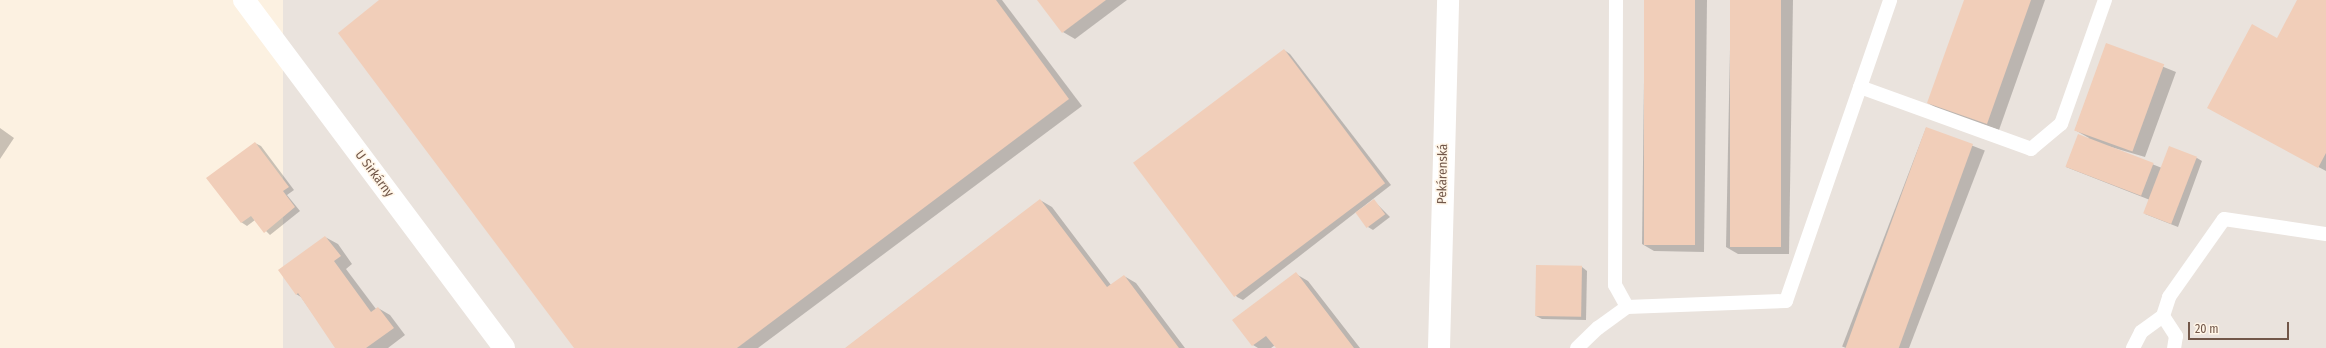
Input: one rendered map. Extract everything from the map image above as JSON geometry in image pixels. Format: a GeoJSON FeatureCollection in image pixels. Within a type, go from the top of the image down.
{"type":"FeatureCollection","features":[{"type":"Feature","properties":{"kind":"street","name":"U Sirkárny"},"geometry":{"type":"LineString","coordinates":[[244,0],[504,348]]}},
{"type":"Feature","properties":{"kind":"street","name":"Pekárenská"},"geometry":{"type":"LineString","coordinates":[[1439,348],[1448,0]]}},
{"type":"Feature","properties":{"kind":"lane"},"geometry":{"type":"LineString","coordinates":[[1616,0],[1615,286],[1627,307]]}},
{"type":"Feature","properties":{"kind":"lane"},"geometry":{"type":"LineString","coordinates":[[1577,348],[1598,328],[1627,307],[1786,301],[1890,0]]}},
{"type":"Feature","properties":{"kind":"lane"},"geometry":{"type":"LineString","coordinates":[[1860,87],[2031,148],[2061,124],[2105,0]]}},
{"type":"Feature","properties":{"kind":"lane"},"geometry":{"type":"LineString","coordinates":[[2134,348],[2141,332],[2163,316],[2169,297],[2224,219],[2326,234]]}},
{"type":"Feature","properties":{"kind":"lane"},"geometry":{"type":"LineString","coordinates":[[2163,316],[2176,336],[2174,348]]}},
{"type":"Feature","properties":{"kind":"shaded area"},"geometry":{"type":"Polygon","coordinates":[[[283,0],[2326,0],[2326,348],[283,348],[283,0]]]}},
{"type":"Feature","properties":{"kind":"building"},"geometry":{"type":"Polygon","coordinates":[[[379,0],[996,0],[1069,99],[737,348],[574,348],[338,33],[379,0]]]}},
{"type":"Feature","properties":{"kind":"building"},"geometry":{"type":"Polygon","coordinates":[[[1037,0],[1106,0],[1062,33],[1037,0]]]}},
{"type":"Feature","properties":{"kind":"building"},"geometry":{"type":"Polygon","coordinates":[[[1644,0],[1695,0],[1695,245],[1644,245],[1644,0]]]}},
{"type":"Feature","properties":{"kind":"building"},"geometry":{"type":"Polygon","coordinates":[[[1730,0],[1781,0],[1781,247],[1730,247],[1730,0]]]}},
{"type":"Feature","properties":{"kind":"building"},"geometry":{"type":"Polygon","coordinates":[[[1964,0],[2031,0],[1987,124],[1927,103],[1964,0]]]}},
{"type":"Feature","properties":{"kind":"building"},"geometry":{"type":"Polygon","coordinates":[[[2297,0],[2326,0],[2326,153],[2318,168],[2207,108],[2252,24],[2277,38],[2297,0]]]}},
{"type":"Feature","properties":{"kind":"building"},"geometry":{"type":"Polygon","coordinates":[[[2106,43],[2164,64],[2132,152],[2074,130],[2106,43]]]}},
{"type":"Feature","properties":{"kind":"building"},"geometry":{"type":"Polygon","coordinates":[[[1284,49],[1385,183],[1234,297],[1133,163],[1284,49]]]}},
{"type":"Feature","properties":{"kind":"building"},"geometry":{"type":"Polygon","coordinates":[[[1926,127],[1973,144],[1899,348],[1846,348],[1926,127]]]}},
{"type":"Feature","properties":{"kind":"building"},"geometry":{"type":"Polygon","coordinates":[[[2078,134],[2154,163],[2141,196],[2065,167],[2078,134]]]}},
{"type":"Feature","properties":{"kind":"building"},"geometry":{"type":"Polygon","coordinates":[[[255,142],[289,187],[283,191],[295,207],[264,233],[251,216],[241,223],[206,178],[255,142]]]}},
{"type":"Feature","properties":{"kind":"building"},"geometry":{"type":"Polygon","coordinates":[[[2169,146],[2197,157],[2171,224],[2143,213],[2169,146]]]}},
{"type":"Feature","properties":{"kind":"building"},"geometry":{"type":"Polygon","coordinates":[[[1040,199],[1107,287],[1124,275],[1179,348],[845,348],[1040,199]]]}},
{"type":"Feature","properties":{"kind":"building"},"geometry":{"type":"Polygon","coordinates":[[[1374,199],[1385,214],[1367,228],[1355,213],[1374,199]]]}},
{"type":"Feature","properties":{"kind":"building"},"geometry":{"type":"Polygon","coordinates":[[[325,236],[341,256],[334,261],[371,312],[378,307],[394,328],[366,348],[335,348],[298,293],[296,295],[278,270],[325,236]]]}},
{"type":"Feature","properties":{"kind":"building"},"geometry":{"type":"Polygon","coordinates":[[[1536,265],[1582,266],[1581,317],[1535,316],[1536,265]]]}},
{"type":"Feature","properties":{"kind":"building"},"geometry":{"type":"Polygon","coordinates":[[[1296,272],[1354,348],[1276,348],[1266,336],[1252,346],[1232,320],[1296,272]]]}}]}
